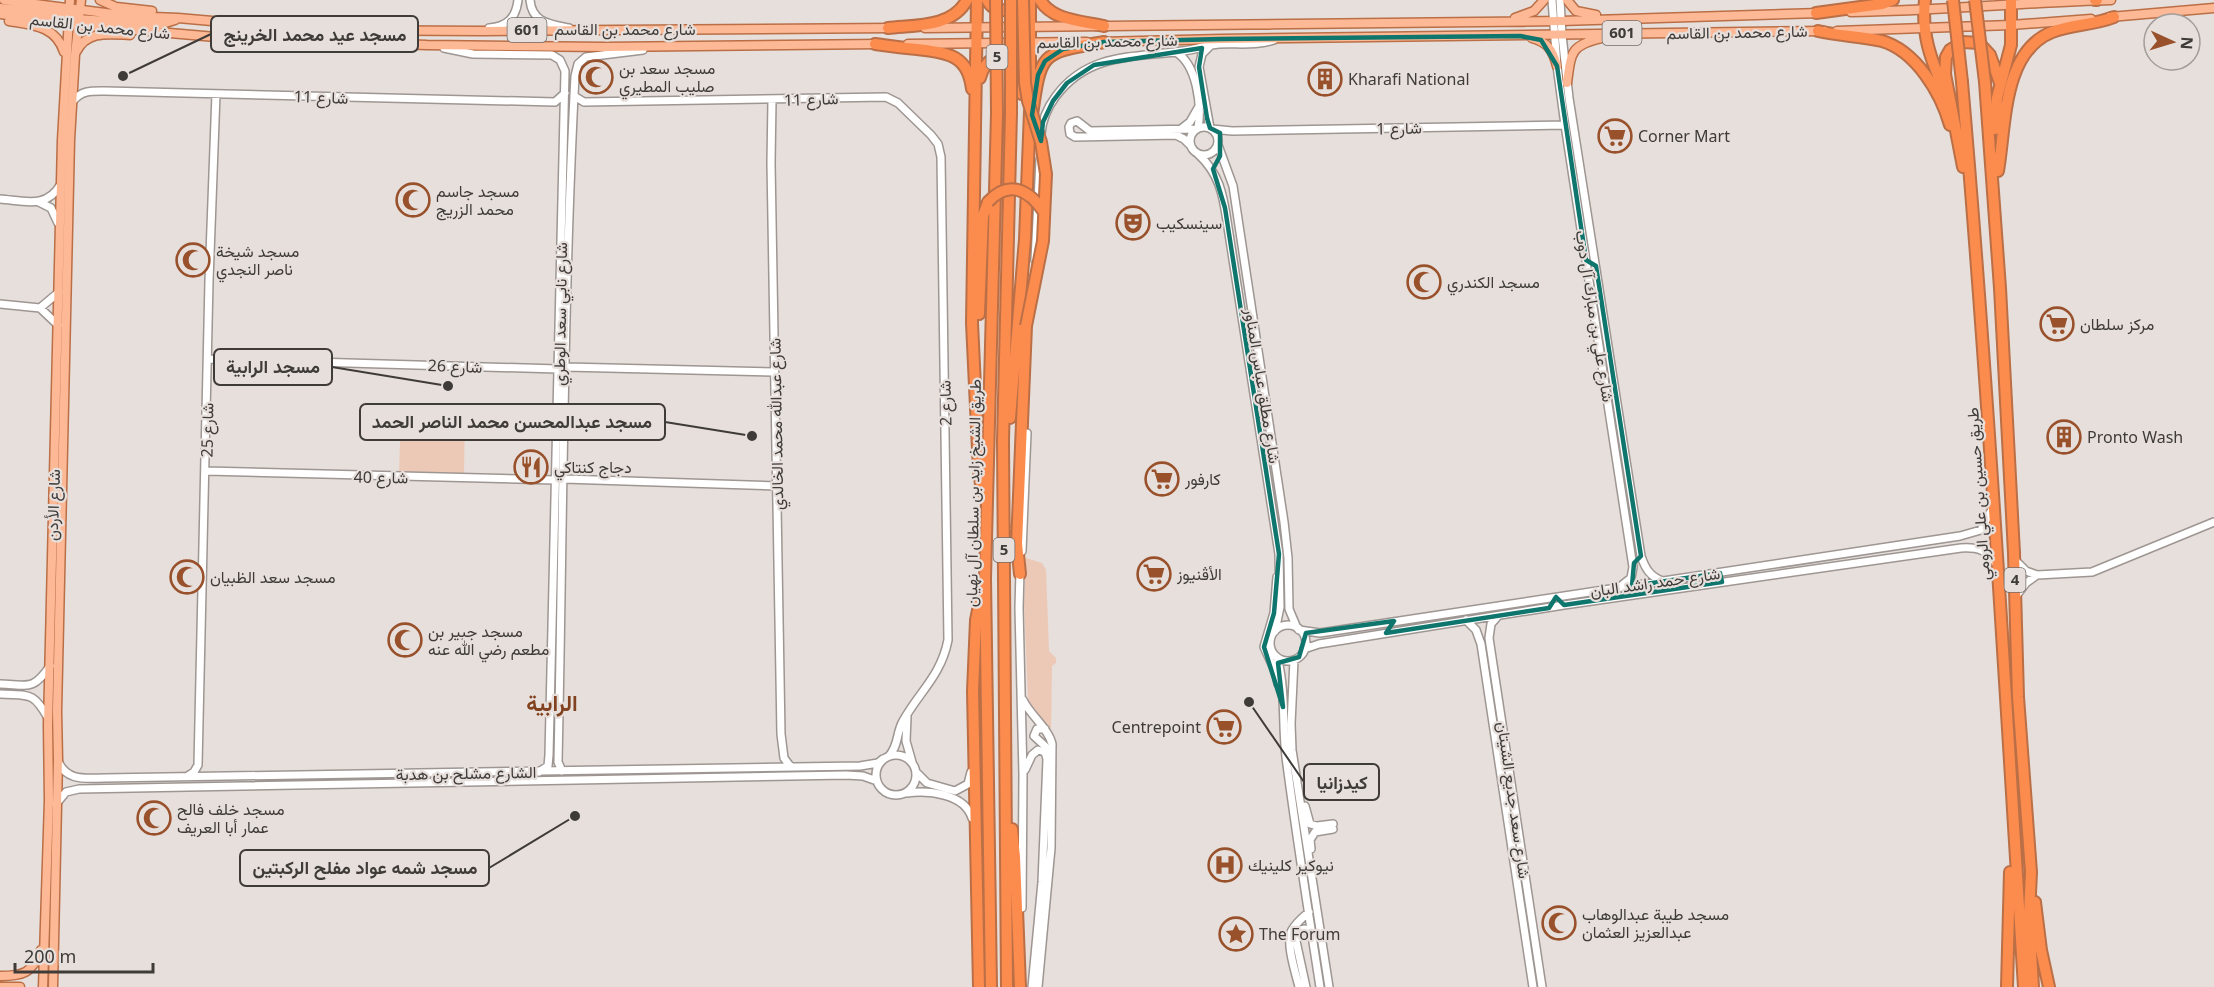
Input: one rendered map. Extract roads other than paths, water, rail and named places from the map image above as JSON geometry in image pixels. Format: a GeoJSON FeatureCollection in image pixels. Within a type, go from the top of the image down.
{"type":"FeatureCollection","features":[{"type":"Feature","properties":{"kind":"highway"},"geometry":{"type":"LineString","coordinates":[[888,28],[942,21],[958,13],[967,0]]}},
{"type":"Feature","properties":{"kind":"highway"},"geometry":{"type":"LineString","coordinates":[[976,0],[977,101],[972,314],[978,423]]}},
{"type":"Feature","properties":{"kind":"highway"},"geometry":{"type":"LineString","coordinates":[[987,0],[995,9],[1006,10],[1019,5],[1023,0]]}},
{"type":"Feature","properties":{"kind":"highway","name":"طريق الشيخ زايد بن سلطان آل نهيان"},"geometry":{"type":"LineString","coordinates":[[991,987],[985,578],[997,113],[996,0]]}},
{"type":"Feature","properties":{"kind":"highway","name":"طريق الشيخ زايد بن سلطان آل نهيان"},"geometry":{"type":"LineString","coordinates":[[1007,987],[1003,441],[1011,113],[1011,0]]}},
{"type":"Feature","properties":{"kind":"highway"},"geometry":{"type":"LineString","coordinates":[[1020,574],[1017,544],[1026,326],[1041,250],[1045,160],[1025,83],[1023,0]]}},
{"type":"Feature","properties":{"kind":"highway"},"geometry":{"type":"LineString","coordinates":[[1003,441],[1011,411],[1025,239],[1030,133],[1030,0]]}},
{"type":"Feature","properties":{"kind":"highway"},"geometry":{"type":"LineString","coordinates":[[1040,0],[1047,9],[1060,17],[1104,26]]}},
{"type":"Feature","properties":{"kind":"highway"},"geometry":{"type":"LineString","coordinates":[[1816,13],[1882,4],[1893,0]]}},
{"type":"Feature","properties":{"kind":"highway","name":"طريق حسين بن علي الرومي"},"geometry":{"type":"LineString","coordinates":[[1953,0],[1979,281],[2024,987]]}},
{"type":"Feature","properties":{"kind":"highway","name":"طريق حسين بن علي الرومي"},"geometry":{"type":"LineString","coordinates":[[1975,0],[1986,82],[2000,288],[2014,559],[2018,697],[2031,872],[2029,915],[2033,987]]}},
{"type":"Feature","properties":{"kind":"highway"},"geometry":{"type":"LineString","coordinates":[[2000,288],[2002,245],[1995,116],[2000,83],[2011,45],[2012,2]]}},
{"type":"Feature","properties":{"kind":"highway"},"geometry":{"type":"LineString","coordinates":[[1924,6],[1924,29],[1931,62],[1956,125]]}},
{"type":"Feature","properties":{"kind":"highway"},"geometry":{"type":"LineString","coordinates":[[1998,171],[2010,92],[2018,67],[2026,52],[2037,40],[2053,31],[2092,24],[2114,17]]}},
{"type":"Feature","properties":{"kind":"highway"},"geometry":{"type":"LineString","coordinates":[[1818,31],[1880,41],[1896,47],[1910,58],[1927,79],[1946,112],[1963,170]]}},
{"type":"Feature","properties":{"kind":"highway"},"geometry":{"type":"LineString","coordinates":[[1030,133],[1038,75],[1045,61],[1063,49],[1104,42]]}},
{"type":"Feature","properties":{"kind":"highway"},"geometry":{"type":"LineString","coordinates":[[1981,339],[1963,170],[1945,74],[1946,57],[1950,50],[1963,42],[1979,43],[1990,55],[2000,83]]}},
{"type":"Feature","properties":{"kind":"highway"},"geometry":{"type":"LineString","coordinates":[[875,44],[947,53],[957,58],[966,68],[972,88],[975,176]]}},
{"type":"Feature","properties":{"kind":"highway"},"geometry":{"type":"LineString","coordinates":[[977,101],[984,65],[994,57],[1010,60],[1018,73],[1030,133]]}},
{"type":"Feature","properties":{"kind":"highway"},"geometry":{"type":"LineString","coordinates":[[987,506],[979,471],[978,423],[983,216],[988,202],[999,192],[1006,190],[1020,190],[1033,197],[1044,213]]}},
{"type":"Feature","properties":{"kind":"highway"},"geometry":{"type":"LineString","coordinates":[[979,987],[974,638],[979,600],[985,578]]}},
{"type":"Feature","properties":{"kind":"highway"},"geometry":{"type":"LineString","coordinates":[[1005,784],[1015,857],[1020,987]]}},
{"type":"Feature","properties":{"kind":"highway"},"geometry":{"type":"LineString","coordinates":[[2007,987],[2014,827]]}},
{"type":"Feature","properties":{"kind":"highway"},"geometry":{"type":"LineString","coordinates":[[2031,872],[2041,950],[2049,987]]}},
{"type":"Feature","properties":{"kind":"main road","name":"شارع محمد بن القاسم"},"geometry":{"type":"LineString","coordinates":[[4,0],[70,7],[78,18],[169,34],[427,45],[666,46],[1104,42],[1924,29],[2011,25],[2214,8]]}},
{"type":"Feature","properties":{"kind":"main road","name":"شارع الأردن"},"geometry":{"type":"LineString","coordinates":[[67,123],[73,101],[81,0]]}},
{"type":"Feature","properties":{"kind":"main road"},"geometry":{"type":"LineString","coordinates":[[100,0],[116,8],[168,14],[178,18]]}},
{"type":"Feature","properties":{"kind":"main road"},"geometry":{"type":"LineString","coordinates":[[1503,21],[1530,14],[1544,0]]}},
{"type":"Feature","properties":{"kind":"main road"},"geometry":{"type":"LineString","coordinates":[[1567,0],[1573,9],[1585,14],[1683,18]]}},
{"type":"Feature","properties":{"kind":"main road","name":"شارع محمد بن القاسم"},"geometry":{"type":"LineString","coordinates":[[0,16],[68,24],[78,18],[129,16],[315,30],[375,31],[976,28],[1683,18],[2012,2],[2111,0]]}},
{"type":"Feature","properties":{"kind":"main road"},"geometry":{"type":"LineString","coordinates":[[0,8],[70,7]]}},
{"type":"Feature","properties":{"kind":"main road","name":"شارع الأردن"},"geometry":{"type":"LineString","coordinates":[[43,987],[48,718],[61,410],[67,123],[65,58],[70,7]]}},
{"type":"Feature","properties":{"kind":"main road"},"geometry":{"type":"LineString","coordinates":[[0,16],[48,30],[59,40],[65,58]]}},
{"type":"Feature","properties":{"kind":"main road"},"geometry":{"type":"LineString","coordinates":[[1220,17],[1229,24]]}},
{"type":"Feature","properties":{"kind":"main road"},"geometry":{"type":"LineString","coordinates":[[1334,37],[1329,33],[1333,28],[1392,27],[1400,22]]}},
{"type":"Feature","properties":{"kind":"main road"},"geometry":{"type":"LineString","coordinates":[[1221,39],[1248,33],[1298,32],[1302,28],[1298,23]]}},
{"type":"Feature","properties":{"kind":"main road"},"geometry":{"type":"LineString","coordinates":[[227,38],[245,35],[315,39],[318,35],[315,30]]}},
{"type":"Feature","properties":{"kind":"main road"},"geometry":{"type":"LineString","coordinates":[[1568,83],[1570,59],[1575,49],[1586,41],[1617,33]]}},
{"type":"Feature","properties":{"kind":"main road"},"geometry":{"type":"LineString","coordinates":[[75,56],[84,41],[96,35],[169,34]]}},
{"type":"Feature","properties":{"kind":"main road"},"geometry":{"type":"LineString","coordinates":[[1520,36],[1541,40],[1547,44],[1557,66]]}},
{"type":"Feature","properties":{"kind":"main road","name":"شارع الأردن"},"geometry":{"type":"LineString","coordinates":[[61,410],[58,325],[61,184],[66,140]]}},
{"type":"Feature","properties":{"kind":"main road","name":"شارع الأردن"},"geometry":{"type":"LineString","coordinates":[[53,987],[58,760],[60,427]]}},
{"type":"Feature","properties":{"kind":"main road"},"geometry":{"type":"LineString","coordinates":[[44,890],[48,885],[52,888],[54,918]]}},
{"type":"Feature","properties":{"kind":"main road"},"geometry":{"type":"LineString","coordinates":[[0,976],[16,976],[32,968],[44,944]]}},
{"type":"Feature","properties":{"kind":"main road"},"geometry":{"type":"LineString","coordinates":[[0,987],[20,987]]}},
{"type":"Feature","properties":{"kind":"street"},"geometry":{"type":"LineString","coordinates":[[375,31],[496,27],[513,18],[519,0],[524,3],[529,0],[532,12],[538,19],[572,29]]}},
{"type":"Feature","properties":{"kind":"street"},"geometry":{"type":"LineString","coordinates":[[1552,0],[1558,35]]}},
{"type":"Feature","properties":{"kind":"street"},"geometry":{"type":"LineString","coordinates":[[1557,21],[1560,0]]}},
{"type":"Feature","properties":{"kind":"street","name":"شارع علي بن مبارك آل دوب"},"geometry":{"type":"LineString","coordinates":[[1558,35],[1557,66],[1565,125],[1634,567],[1631,578],[1625,585],[1616,589]]}},
{"type":"Feature","properties":{"kind":"street","name":"شارع علي بن مبارك آل دوب"},"geometry":{"type":"LineString","coordinates":[[1558,35],[1568,83],[1641,556]]}},
{"type":"Feature","properties":{"kind":"street"},"geometry":{"type":"LineString","coordinates":[[1020,952],[1023,775],[1019,628],[1020,574],[1043,122],[1061,90],[1073,78],[1094,65],[1110,60],[1211,45],[1266,42],[1280,38]]}},
{"type":"Feature","properties":{"kind":"street","name":"شارع نابي سعد الوطري"},"geometry":{"type":"LineString","coordinates":[[427,45],[473,54],[552,55],[563,64],[566,71],[561,414],[564,479],[558,762],[562,771]]}},
{"type":"Feature","properties":{"kind":"street"},"geometry":{"type":"LineString","coordinates":[[1211,45],[1202,54],[1199,67],[1211,128],[1217,135],[1218,144]]}},
{"type":"Feature","properties":{"kind":"street","name":"شارع نابي سعد الوطري"},"geometry":{"type":"LineString","coordinates":[[562,368],[575,70],[582,59],[666,46]]}},
{"type":"Feature","properties":{"kind":"street"},"geometry":{"type":"LineString","coordinates":[[1176,52],[1186,60],[1192,72],[1198,106],[1197,129],[1190,139],[1191,146]]}},
{"type":"Feature","properties":{"kind":"street"},"geometry":{"type":"LineString","coordinates":[[74,82],[87,91]]}},
{"type":"Feature","properties":{"kind":"street"},"geometry":{"type":"LineString","coordinates":[[570,86],[574,92],[584,102],[568,120],[555,102],[570,86]]}},
{"type":"Feature","properties":{"kind":"street"},"geometry":{"type":"LineString","coordinates":[[73,101],[79,94],[87,91]]}},
{"type":"Feature","properties":{"kind":"street","name":"شارع 11"},"geometry":{"type":"LineString","coordinates":[[87,91],[555,102]]}},
{"type":"Feature","properties":{"kind":"street","name":"شارع 25"},"geometry":{"type":"LineString","coordinates":[[198,765],[216,94]]}},
{"type":"Feature","properties":{"kind":"street","name":"شارع 11"},"geometry":{"type":"LineString","coordinates":[[584,102],[772,100],[878,96],[893,99]]}},
{"type":"Feature","properties":{"kind":"street","name":"شارع 2"},"geometry":{"type":"LineString","coordinates":[[886,758],[897,746],[900,726],[936,674],[944,658],[948,640],[940,150],[935,139],[893,99]]}},
{"type":"Feature","properties":{"kind":"street","name":"شارع عبدالله محمد الخالدي"},"geometry":{"type":"LineString","coordinates":[[772,100],[774,372],[782,747],[784,759],[790,766]]}},
{"type":"Feature","properties":{"kind":"street"},"geometry":{"type":"LineString","coordinates":[[1180,130],[1190,122],[1198,106]]}},
{"type":"Feature","properties":{"kind":"street"},"geometry":{"type":"LineString","coordinates":[[1211,128],[1090,131],[1077,121],[1071,123],[1069,127],[1070,134],[1075,137],[1176,135],[1184,139],[1198,154],[1210,154],[1233,131]]}},
{"type":"Feature","properties":{"kind":"street","name":"شارع 1"},"geometry":{"type":"LineString","coordinates":[[1211,128],[1233,131],[1565,125]]}},
{"type":"Feature","properties":{"kind":"street","name":"شارع مطلق عباس المناور"},"geometry":{"type":"LineString","coordinates":[[1218,144],[1233,186],[1284,522],[1288,558],[1288,609],[1298,629]]}},
{"type":"Feature","properties":{"kind":"street","name":"شارع مطلق عباس المناور"},"geometry":{"type":"LineString","coordinates":[[1198,154],[1213,169],[1221,190],[1226,214],[1279,554],[1280,607],[1275,631]]}},
{"type":"Feature","properties":{"kind":"street"},"geometry":{"type":"LineString","coordinates":[[1213,169],[1216,161],[1224,161]]}},
{"type":"Feature","properties":{"kind":"street"},"geometry":{"type":"LineString","coordinates":[[39,202],[51,198],[61,184]]}},
{"type":"Feature","properties":{"kind":"street"},"geometry":{"type":"LineString","coordinates":[[0,199],[39,202],[51,208],[60,229]]}},
{"type":"Feature","properties":{"kind":"street"},"geometry":{"type":"LineString","coordinates":[[1586,255],[1591,258],[1594,254]]}},
{"type":"Feature","properties":{"kind":"street"},"geometry":{"type":"LineString","coordinates":[[1587,267],[1591,264],[1596,266]]}},
{"type":"Feature","properties":{"kind":"street"},"geometry":{"type":"LineString","coordinates":[[40,308],[59,292]]}},
{"type":"Feature","properties":{"kind":"street"},"geometry":{"type":"LineString","coordinates":[[0,304],[40,308],[58,325]]}},
{"type":"Feature","properties":{"kind":"street","name":"شارع 26"},"geometry":{"type":"LineString","coordinates":[[208,359],[774,372]]}},
{"type":"Feature","properties":{"kind":"street","name":"شارع نابي سعد الوطري"},"geometry":{"type":"LineString","coordinates":[[539,772],[548,766],[549,755],[555,480],[561,432]]}},
{"type":"Feature","properties":{"kind":"street","name":"شارع 40"},"geometry":{"type":"LineString","coordinates":[[206,471],[555,480]]}},
{"type":"Feature","properties":{"kind":"street"},"geometry":{"type":"LineString","coordinates":[[564,479],[777,486]]}},
{"type":"Feature","properties":{"kind":"street","name":"شارع حمد راشد البان"},"geometry":{"type":"LineString","coordinates":[[1298,629],[1320,633],[1960,536],[1981,530],[1994,504]]}},
{"type":"Feature","properties":{"kind":"street"},"geometry":{"type":"LineString","coordinates":[[2014,559],[2025,571],[2037,575],[2098,571],[2214,522]]}},
{"type":"Feature","properties":{"kind":"street"},"geometry":{"type":"LineString","coordinates":[[1960,536],[1965,541],[1961,548]]}},
{"type":"Feature","properties":{"kind":"street","name":"شارع حمد راشد البان"},"geometry":{"type":"LineString","coordinates":[[1304,648],[1564,605],[1961,548],[1973,547],[1983,550],[1998,567]]}},
{"type":"Feature","properties":{"kind":"street"},"geometry":{"type":"LineString","coordinates":[[1279,554],[1274,613],[1264,647],[1276,673],[1283,707]]}},
{"type":"Feature","properties":{"kind":"street"},"geometry":{"type":"LineString","coordinates":[[1632,558],[1637,560],[1641,556],[1650,574],[1665,581]]}},
{"type":"Feature","properties":{"kind":"street"},"geometry":{"type":"LineString","coordinates":[[1728,572],[1726,576],[1730,582]]}},
{"type":"Feature","properties":{"kind":"street"},"geometry":{"type":"LineString","coordinates":[[1720,573],[1722,577],[1720,584]]}},
{"type":"Feature","properties":{"kind":"street"},"geometry":{"type":"LineString","coordinates":[[2015,596],[2037,575]]}},
{"type":"Feature","properties":{"kind":"street"},"geometry":{"type":"LineString","coordinates":[[1562,595],[1561,602],[1564,605]]}},
{"type":"Feature","properties":{"kind":"street"},"geometry":{"type":"LineString","coordinates":[[1549,597],[1552,603],[1549,608]]}},
{"type":"Feature","properties":{"kind":"street","name":"شارع سعد جديع الشيتان"},"geometry":{"type":"LineString","coordinates":[[1499,615],[1491,624],[1490,642],[1542,987]]}},
{"type":"Feature","properties":{"kind":"street","name":"شارع سعد جديع الشيتان"},"geometry":{"type":"LineString","coordinates":[[1466,620],[1476,630],[1481,644],[1533,987]]}},
{"type":"Feature","properties":{"kind":"street"},"geometry":{"type":"LineString","coordinates":[[1382,623],[1387,626],[1386,633]]}},
{"type":"Feature","properties":{"kind":"street"},"geometry":{"type":"LineString","coordinates":[[1277,657],[1282,660],[1294,660],[1299,657],[1304,648],[1304,636],[1298,629],[1285,625],[1275,631],[1270,647],[1277,657],[1282,676],[1285,747],[1320,987]]}},
{"type":"Feature","properties":{"kind":"street"},"geometry":{"type":"LineString","coordinates":[[1319,644],[1315,638],[1320,633]]}},
{"type":"Feature","properties":{"kind":"street"},"geometry":{"type":"LineString","coordinates":[[1481,644],[1485,640],[1490,642]]}},
{"type":"Feature","properties":{"kind":"street"},"geometry":{"type":"LineString","coordinates":[[1294,660],[1291,724],[1297,782],[1329,987]]}},
{"type":"Feature","properties":{"kind":"street"},"geometry":{"type":"LineString","coordinates":[[0,684],[33,685],[39,681],[50,666]]}},
{"type":"Feature","properties":{"kind":"street"},"geometry":{"type":"LineString","coordinates":[[551,686],[555,689],[559,686]]}},
{"type":"Feature","properties":{"kind":"street"},"geometry":{"type":"LineString","coordinates":[[0,694],[33,697],[39,702],[48,718]]}},
{"type":"Feature","properties":{"kind":"street"},"geometry":{"type":"LineString","coordinates":[[1022,699],[1030,713],[1050,736],[1052,744],[1051,848],[1038,987]]}},
{"type":"Feature","properties":{"kind":"street"},"geometry":{"type":"LineString","coordinates":[[908,715],[905,734],[912,763],[923,781],[930,785],[950,791],[960,790],[970,779],[974,743]]}},
{"type":"Feature","properties":{"kind":"street"},"geometry":{"type":"LineString","coordinates":[[1032,987],[1042,882],[1047,759],[1046,749],[1034,736],[1037,729],[1045,729]]}},
{"type":"Feature","properties":{"kind":"street","name":"شارع عبدالله محمد الخالدي"},"geometry":{"type":"LineString","coordinates":[[772,766],[779,759],[782,747]]}},
{"type":"Feature","properties":{"kind":"street"},"geometry":{"type":"LineString","coordinates":[[1023,775],[1036,750],[1043,750],[1047,759]]}},
{"type":"Feature","properties":{"kind":"street"},"geometry":{"type":"LineString","coordinates":[[912,763],[904,757],[886,758],[876,769],[877,781],[883,791],[900,795],[928,791],[963,803],[971,813],[977,844]]}},
{"type":"Feature","properties":{"kind":"street","name":"الشارع مشلح بن هدبة"},"geometry":{"type":"LineString","coordinates":[[78,778],[860,766],[878,763],[886,758]]}},
{"type":"Feature","properties":{"kind":"street"},"geometry":{"type":"LineString","coordinates":[[58,760],[64,772],[71,777],[78,778]]}},
{"type":"Feature","properties":{"kind":"street"},"geometry":{"type":"LineString","coordinates":[[187,777],[198,765],[209,777]]}},
{"type":"Feature","properties":{"kind":"street"},"geometry":{"type":"LineString","coordinates":[[596,770],[599,775],[596,780]]}},
{"type":"Feature","properties":{"kind":"street"},"geometry":{"type":"LineString","coordinates":[[611,780],[608,775],[613,770]]}},
{"type":"Feature","properties":{"kind":"street"},"geometry":{"type":"LineString","coordinates":[[906,793],[913,786],[916,772]]}},
{"type":"Feature","properties":{"kind":"street"},"geometry":{"type":"LineString","coordinates":[[286,774],[291,780],[286,785]]}},
{"type":"Feature","properties":{"kind":"street","name":"الشارع مشلح بن هدبة"},"geometry":{"type":"LineString","coordinates":[[79,789],[846,775],[862,776],[877,781]]}},
{"type":"Feature","properties":{"kind":"street"},"geometry":{"type":"LineString","coordinates":[[78,778],[73,784],[79,789]]}},
{"type":"Feature","properties":{"kind":"street"},"geometry":{"type":"LineString","coordinates":[[1503,782],[1508,784],[1512,781]]}},
{"type":"Feature","properties":{"kind":"street"},"geometry":{"type":"LineString","coordinates":[[1297,782],[1310,824],[1333,827],[1312,835],[1310,869]]}},
{"type":"Feature","properties":{"kind":"street"},"geometry":{"type":"LineString","coordinates":[[56,804],[66,792],[79,789]]}},
{"type":"Feature","properties":{"kind":"street"},"geometry":{"type":"LineString","coordinates":[[1506,797],[1508,793],[1514,796]]}},
{"type":"Feature","properties":{"kind":"street"},"geometry":{"type":"LineString","coordinates":[[1306,987],[1290,942],[1292,930],[1309,912]]}},
{"type":"Feature","properties":{"kind":"street"},"geometry":{"type":"LineString","coordinates":[[1299,987],[1296,941],[1300,930],[1305,929],[1314,938]]}},
{"type":"Feature","properties":{"kind":"place","name":"مسجد عيد محمد الخرينج"},"geometry":{"type":"Point","coordinates":[123,76]}},
{"type":"Feature","properties":{"kind":"place","name":"مسجد سعد بن صليب المطيري"},"geometry":{"type":"Point","coordinates":[596,77]}},
{"type":"Feature","properties":{"kind":"place","name":"Kharafi National"},"geometry":{"type":"Point","coordinates":[1325,79]}},
{"type":"Feature","properties":{"kind":"place","name":"Corner Mart"},"geometry":{"type":"Point","coordinates":[1615,136]}},
{"type":"Feature","properties":{"kind":"place","name":"مسجد جاسم محمد الزريج"},"geometry":{"type":"Point","coordinates":[413,200]}},
{"type":"Feature","properties":{"kind":"place","name":"سينسكيب"},"geometry":{"type":"Point","coordinates":[1133,223]}},
{"type":"Feature","properties":{"kind":"place","name":"مسجد شيخة ناصر النجدي"},"geometry":{"type":"Point","coordinates":[193,260]}},
{"type":"Feature","properties":{"kind":"place","name":"مسجد الكندري"},"geometry":{"type":"Point","coordinates":[1424,282]}},
{"type":"Feature","properties":{"kind":"place","name":"مركز سلطان"},"geometry":{"type":"Point","coordinates":[2057,324]}},
{"type":"Feature","properties":{"kind":"place","name":"مسجد الرابية"},"geometry":{"type":"Point","coordinates":[448,386]}},
{"type":"Feature","properties":{"kind":"place","name":"مسجد عبدالمحسن محمد الناصر الحمد"},"geometry":{"type":"Point","coordinates":[752,436]}},
{"type":"Feature","properties":{"kind":"place","name":"Pronto Wash"},"geometry":{"type":"Point","coordinates":[2064,437]}},
{"type":"Feature","properties":{"kind":"place","name":"دجاج كنتاكي"},"geometry":{"type":"Point","coordinates":[531,467]}},
{"type":"Feature","properties":{"kind":"place","name":"كارفور"},"geometry":{"type":"Point","coordinates":[1162,479]}},
{"type":"Feature","properties":{"kind":"place","name":"الأڤنيوز"},"geometry":{"type":"Point","coordinates":[1154,574]}},
{"type":"Feature","properties":{"kind":"place","name":"مسجد سعد الظبيان"},"geometry":{"type":"Point","coordinates":[187,577]}},
{"type":"Feature","properties":{"kind":"place","name":"مسجد جبير بن مطعم رضي الله عنه"},"geometry":{"type":"Point","coordinates":[405,640]}},
{"type":"Feature","properties":{"kind":"place","name":"كيدزانيا"},"geometry":{"type":"Point","coordinates":[1249,702]}},
{"type":"Feature","properties":{"kind":"place","name":"Centrepoint"},"geometry":{"type":"Point","coordinates":[1224,727]}},
{"type":"Feature","properties":{"kind":"place","name":"مسجد شمه عواد مفلح الركبتين"},"geometry":{"type":"Point","coordinates":[575,816]}},
{"type":"Feature","properties":{"kind":"place","name":"مسجد خلف فالح عمار أبا العريف"},"geometry":{"type":"Point","coordinates":[154,818]}},
{"type":"Feature","properties":{"kind":"place","name":"نيوكير كلينيك"},"geometry":{"type":"Point","coordinates":[1225,865]}},
{"type":"Feature","properties":{"kind":"place","name":"مسجد طيبة عبدالوهاب عبدالعزيز العثمان"},"geometry":{"type":"Point","coordinates":[1559,923]}},
{"type":"Feature","properties":{"kind":"place","name":"The Forum"},"geometry":{"type":"Point","coordinates":[1236,934]}},
{"type":"Feature","properties":{"kind":"district","name":"الرابية"},"geometry":{"type":"Point","coordinates":[552,703]}}]}
